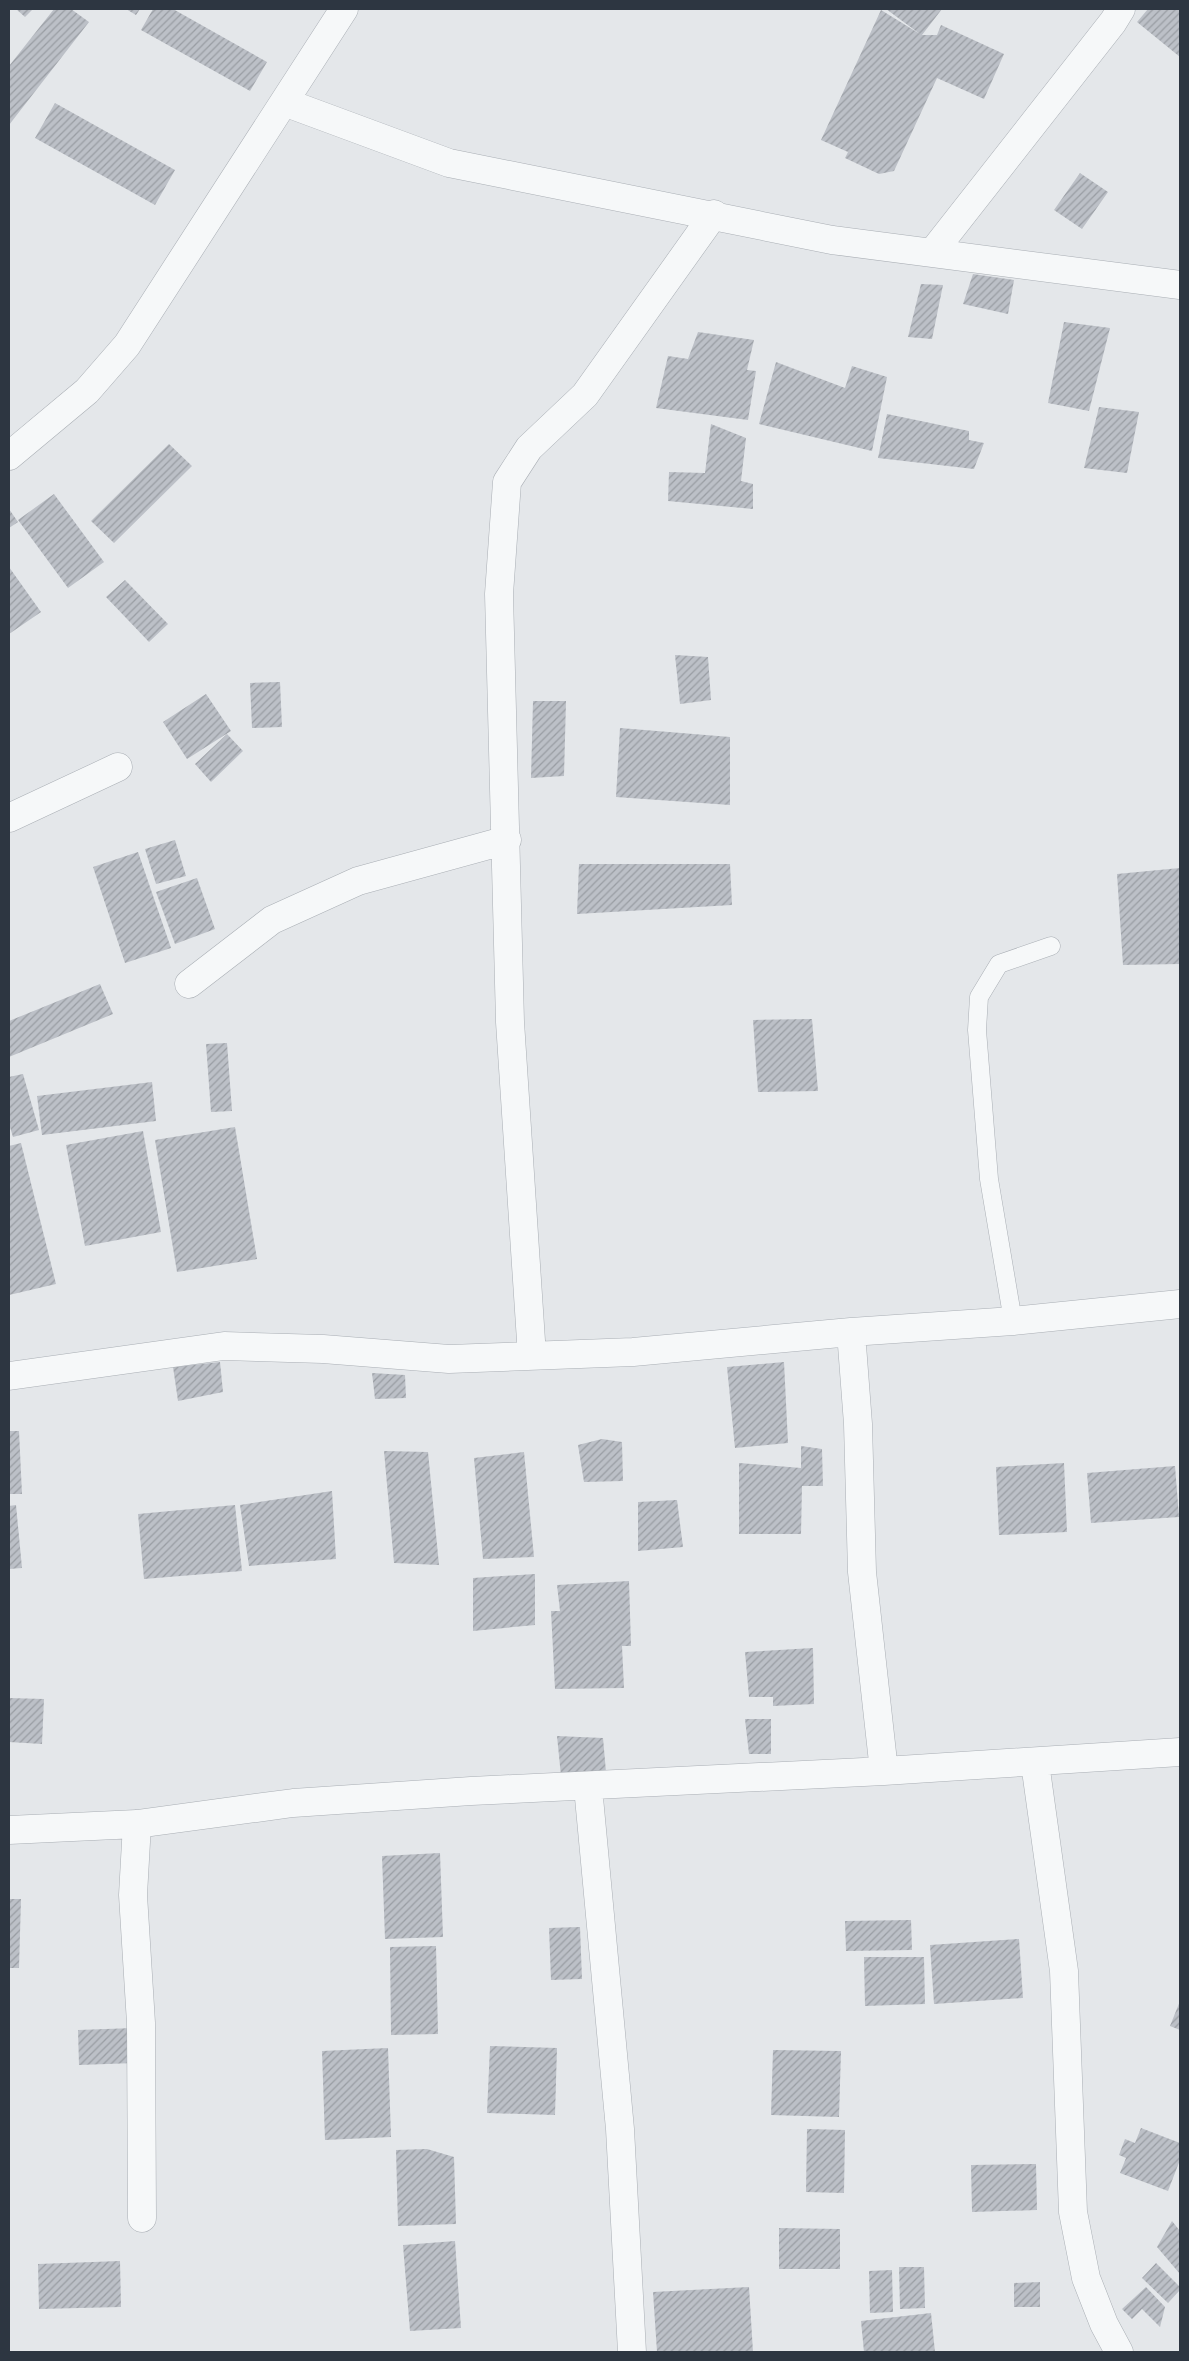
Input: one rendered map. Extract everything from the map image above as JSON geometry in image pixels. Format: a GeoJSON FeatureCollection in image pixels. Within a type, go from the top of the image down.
{"type":"FeatureCollection","features":[{"type":"Feature","properties":{"kind":"street"},"geometry":{"type":"LineString","coordinates":[[9,456],[87,391],[126,345],[344,9]]}},
{"type":"Feature","properties":{"kind":"street"},"geometry":{"type":"LineString","coordinates":[[932,253],[1017,142],[1113,22],[1121,9]]}},
{"type":"Feature","properties":{"kind":"street"},"geometry":{"type":"LineString","coordinates":[[284,102],[449,162],[714,214],[832,240],[1180,285]]}},
{"type":"Feature","properties":{"kind":"street"},"geometry":{"type":"LineString","coordinates":[[532,1356],[510,1022],[499,594],[507,482],[529,448],[585,395],[714,214]]}},
{"type":"Feature","properties":{"kind":"street"},"geometry":{"type":"LineString","coordinates":[[9,818],[118,767]]}},
{"type":"Feature","properties":{"kind":"street"},"geometry":{"type":"LineString","coordinates":[[189,984],[272,920],[358,881],[506,840]]}},
{"type":"Feature","properties":{"kind":"street"},"geometry":{"type":"LineString","coordinates":[[9,1376],[224,1346],[323,1349],[449,1359],[633,1352],[851,1332],[1013,1321],[1180,1304]]}},
{"type":"Feature","properties":{"kind":"street"},"geometry":{"type":"LineString","coordinates":[[851,1332],[858,1424],[862,1572],[884,1771]]}},
{"type":"Feature","properties":{"kind":"street"},"geometry":{"type":"LineString","coordinates":[[9,1830],[137,1824],[293,1803],[471,1791],[1035,1763],[1180,1752]]}},
{"type":"Feature","properties":{"kind":"street"},"geometry":{"type":"LineString","coordinates":[[1035,1763],[1064,1972],[1073,2212],[1086,2278],[1104,2324],[1119,2352]]}},
{"type":"Feature","properties":{"kind":"street"},"geometry":{"type":"LineString","coordinates":[[588,1786],[620,2129],[632,2352]]}},
{"type":"Feature","properties":{"kind":"street"},"geometry":{"type":"LineString","coordinates":[[137,1824],[132,1895],[142,2023],[142,2218]]}},
{"type":"Feature","properties":{"kind":"lane"},"geometry":{"type":"LineString","coordinates":[[1013,1321],[989,1179],[977,1030],[979,997],[999,964],[1050,946]]}},
{"type":"Feature","properties":{"kind":"building"},"geometry":{"type":"Polygon","coordinates":[[[16,9],[33,9],[25,17],[16,9]]]}},
{"type":"Feature","properties":{"kind":"building"},"geometry":{"type":"Polygon","coordinates":[[[54,9],[71,9],[89,22],[9,125],[9,66],[54,9]]]}},
{"type":"Feature","properties":{"kind":"building"},"geometry":{"type":"Polygon","coordinates":[[[126,9],[140,9],[136,15],[126,9]]]}},
{"type":"Feature","properties":{"kind":"building"},"geometry":{"type":"Polygon","coordinates":[[[153,9],[173,9],[267,62],[250,91],[141,30],[153,9]]]}},
{"type":"Feature","properties":{"kind":"building"},"geometry":{"type":"Polygon","coordinates":[[[886,9],[942,9],[922,35],[937,35],[941,25],[1004,54],[984,99],[937,78],[894,171],[879,174],[845,158],[848,152],[821,140],[881,10],[920,34],[886,9]]]}},
{"type":"Feature","properties":{"kind":"building"},"geometry":{"type":"Polygon","coordinates":[[[1148,9],[1180,9],[1180,57],[1137,22],[1148,9]]]}},
{"type":"Feature","properties":{"kind":"building"},"geometry":{"type":"Polygon","coordinates":[[[55,103],[175,170],[155,205],[35,138],[55,103]]]}},
{"type":"Feature","properties":{"kind":"building"},"geometry":{"type":"Polygon","coordinates":[[[1080,173],[1108,192],[1082,229],[1054,210],[1080,173]]]}},
{"type":"Feature","properties":{"kind":"building"},"geometry":{"type":"Polygon","coordinates":[[[973,274],[1014,280],[1008,314],[963,304],[973,274]]]}},
{"type":"Feature","properties":{"kind":"building"},"geometry":{"type":"Polygon","coordinates":[[[921,284],[943,285],[932,339],[908,337],[921,284]]]}},
{"type":"Feature","properties":{"kind":"building"},"geometry":{"type":"Polygon","coordinates":[[[1064,322],[1110,328],[1089,411],[1048,403],[1064,322]]]}},
{"type":"Feature","properties":{"kind":"building"},"geometry":{"type":"Polygon","coordinates":[[[698,332],[754,340],[747,370],[756,371],[748,420],[656,408],[668,356],[688,359],[698,332]]]}},
{"type":"Feature","properties":{"kind":"building"},"geometry":{"type":"Polygon","coordinates":[[[776,362],[845,388],[852,366],[887,377],[872,451],[759,424],[776,362]]]}},
{"type":"Feature","properties":{"kind":"building"},"geometry":{"type":"Polygon","coordinates":[[[1099,407],[1139,412],[1127,473],[1084,468],[1099,407]]]}},
{"type":"Feature","properties":{"kind":"building"},"geometry":{"type":"Polygon","coordinates":[[[887,414],[969,431],[969,440],[984,443],[974,469],[878,458],[887,414]]]}},
{"type":"Feature","properties":{"kind":"building"},"geometry":{"type":"Polygon","coordinates":[[[711,424],[746,438],[741,481],[753,484],[753,509],[668,501],[669,472],[705,473],[711,424]]]}},
{"type":"Feature","properties":{"kind":"building"},"geometry":{"type":"Polygon","coordinates":[[[169,444],[192,466],[114,543],[91,521],[169,444]]]}},
{"type":"Feature","properties":{"kind":"building"},"geometry":{"type":"Polygon","coordinates":[[[54,494],[104,562],[68,588],[18,520],[54,494]]]}},
{"type":"Feature","properties":{"kind":"building"},"geometry":{"type":"Polygon","coordinates":[[[9,509],[18,522],[9,528],[9,509]]]}},
{"type":"Feature","properties":{"kind":"building"},"geometry":{"type":"Polygon","coordinates":[[[9,567],[41,612],[9,634],[9,567]]]}},
{"type":"Feature","properties":{"kind":"building"},"geometry":{"type":"Polygon","coordinates":[[[125,580],[168,624],[149,642],[106,597],[125,580]]]}},
{"type":"Feature","properties":{"kind":"building"},"geometry":{"type":"Polygon","coordinates":[[[675,655],[708,657],[711,700],[680,704],[675,655]]]}},
{"type":"Feature","properties":{"kind":"building"},"geometry":{"type":"Polygon","coordinates":[[[280,682],[282,727],[252,728],[250,683],[280,682]]]}},
{"type":"Feature","properties":{"kind":"building"},"geometry":{"type":"Polygon","coordinates":[[[206,694],[231,731],[187,759],[163,722],[206,694]]]}},
{"type":"Feature","properties":{"kind":"building"},"geometry":{"type":"Polygon","coordinates":[[[533,701],[566,701],[564,776],[531,778],[533,701]]]}},
{"type":"Feature","properties":{"kind":"building"},"geometry":{"type":"Polygon","coordinates":[[[620,728],[730,737],[730,805],[616,797],[620,728]]]}},
{"type":"Feature","properties":{"kind":"building"},"geometry":{"type":"Polygon","coordinates":[[[227,734],[243,751],[211,782],[195,764],[227,734]]]}},
{"type":"Feature","properties":{"kind":"building"},"geometry":{"type":"Polygon","coordinates":[[[175,840],[186,876],[156,884],[145,849],[175,840]]]}},
{"type":"Feature","properties":{"kind":"building"},"geometry":{"type":"Polygon","coordinates":[[[138,852],[171,948],[125,963],[93,867],[138,852]]]}},
{"type":"Feature","properties":{"kind":"building"},"geometry":{"type":"Polygon","coordinates":[[[579,864],[730,864],[732,905],[577,914],[579,864]]]}},
{"type":"Feature","properties":{"kind":"building"},"geometry":{"type":"Polygon","coordinates":[[[1180,868],[1180,964],[1123,965],[1117,874],[1180,868]]]}},
{"type":"Feature","properties":{"kind":"building"},"geometry":{"type":"Polygon","coordinates":[[[197,878],[215,929],[175,944],[156,892],[197,878]]]}},
{"type":"Feature","properties":{"kind":"building"},"geometry":{"type":"Polygon","coordinates":[[[100,984],[113,1014],[9,1057],[9,1021],[100,984]]]}},
{"type":"Feature","properties":{"kind":"building"},"geometry":{"type":"Polygon","coordinates":[[[812,1019],[818,1091],[758,1092],[753,1020],[812,1019]]]}},
{"type":"Feature","properties":{"kind":"building"},"geometry":{"type":"Polygon","coordinates":[[[227,1043],[232,1111],[211,1112],[206,1044],[227,1043]]]}},
{"type":"Feature","properties":{"kind":"building"},"geometry":{"type":"Polygon","coordinates":[[[23,1074],[39,1130],[13,1137],[9,1124],[9,1077],[23,1074]]]}},
{"type":"Feature","properties":{"kind":"building"},"geometry":{"type":"Polygon","coordinates":[[[152,1082],[156,1121],[42,1135],[37,1096],[152,1082]]]}},
{"type":"Feature","properties":{"kind":"building"},"geometry":{"type":"Polygon","coordinates":[[[235,1127],[257,1259],[177,1272],[155,1140],[235,1127]]]}},
{"type":"Feature","properties":{"kind":"building"},"geometry":{"type":"Polygon","coordinates":[[[143,1131],[161,1232],[85,1246],[66,1145],[143,1131]]]}},
{"type":"Feature","properties":{"kind":"building"},"geometry":{"type":"Polygon","coordinates":[[[21,1143],[56,1284],[9,1295],[9,1146],[21,1143]]]}},
{"type":"Feature","properties":{"kind":"building"},"geometry":{"type":"Polygon","coordinates":[[[220,1362],[223,1392],[178,1401],[173,1367],[220,1362]]]}},
{"type":"Feature","properties":{"kind":"building"},"geometry":{"type":"Polygon","coordinates":[[[784,1362],[788,1443],[735,1448],[727,1367],[784,1362]]]}},
{"type":"Feature","properties":{"kind":"building"},"geometry":{"type":"Polygon","coordinates":[[[372,1373],[405,1375],[406,1398],[375,1399],[372,1373]]]}},
{"type":"Feature","properties":{"kind":"building"},"geometry":{"type":"Polygon","coordinates":[[[9,1431],[19,1431],[22,1494],[9,1494],[9,1431]]]}},
{"type":"Feature","properties":{"kind":"building"},"geometry":{"type":"Polygon","coordinates":[[[602,1439],[622,1442],[623,1481],[584,1482],[578,1445],[602,1439]]]}},
{"type":"Feature","properties":{"kind":"building"},"geometry":{"type":"Polygon","coordinates":[[[801,1446],[822,1449],[823,1486],[802,1486],[801,1534],[739,1534],[739,1463],[801,1468],[801,1446]]]}},
{"type":"Feature","properties":{"kind":"building"},"geometry":{"type":"Polygon","coordinates":[[[384,1451],[428,1452],[439,1565],[394,1563],[384,1451]]]}},
{"type":"Feature","properties":{"kind":"building"},"geometry":{"type":"Polygon","coordinates":[[[524,1452],[534,1557],[483,1559],[474,1458],[524,1452]]]}},
{"type":"Feature","properties":{"kind":"building"},"geometry":{"type":"Polygon","coordinates":[[[1064,1463],[1067,1532],[999,1535],[996,1467],[1064,1463]]]}},
{"type":"Feature","properties":{"kind":"building"},"geometry":{"type":"Polygon","coordinates":[[[1175,1466],[1179,1517],[1091,1523],[1087,1473],[1175,1466]]]}},
{"type":"Feature","properties":{"kind":"building"},"geometry":{"type":"Polygon","coordinates":[[[332,1491],[336,1559],[249,1566],[240,1505],[332,1491]]]}},
{"type":"Feature","properties":{"kind":"building"},"geometry":{"type":"Polygon","coordinates":[[[677,1500],[683,1547],[638,1551],[638,1502],[677,1500]]]}},
{"type":"Feature","properties":{"kind":"building"},"geometry":{"type":"Polygon","coordinates":[[[16,1505],[22,1568],[9,1569],[9,1506],[16,1505]]]}},
{"type":"Feature","properties":{"kind":"building"},"geometry":{"type":"Polygon","coordinates":[[[235,1505],[242,1571],[144,1579],[138,1514],[235,1505]]]}},
{"type":"Feature","properties":{"kind":"building"},"geometry":{"type":"Polygon","coordinates":[[[535,1574],[535,1625],[473,1631],[473,1578],[535,1574]]]}},
{"type":"Feature","properties":{"kind":"building"},"geometry":{"type":"Polygon","coordinates":[[[629,1581],[631,1646],[622,1646],[624,1688],[555,1689],[551,1611],[560,1611],[557,1585],[629,1581]]]}},
{"type":"Feature","properties":{"kind":"building"},"geometry":{"type":"Polygon","coordinates":[[[813,1648],[814,1704],[773,1706],[773,1697],[749,1697],[745,1652],[813,1648]]]}},
{"type":"Feature","properties":{"kind":"building"},"geometry":{"type":"Polygon","coordinates":[[[9,1698],[44,1699],[42,1744],[9,1742],[9,1698]]]}},
{"type":"Feature","properties":{"kind":"building"},"geometry":{"type":"Polygon","coordinates":[[[745,1719],[771,1719],[771,1754],[749,1754],[745,1719]]]}},
{"type":"Feature","properties":{"kind":"building"},"geometry":{"type":"Polygon","coordinates":[[[557,1736],[603,1738],[606,1772],[561,1776],[557,1736]]]}},
{"type":"Feature","properties":{"kind":"building"},"geometry":{"type":"Polygon","coordinates":[[[440,1853],[443,1937],[385,1939],[382,1856],[440,1853]]]}},
{"type":"Feature","properties":{"kind":"building"},"geometry":{"type":"Polygon","coordinates":[[[9,1899],[21,1899],[19,1968],[9,1968],[9,1899]]]}},
{"type":"Feature","properties":{"kind":"building"},"geometry":{"type":"Polygon","coordinates":[[[911,1920],[912,1950],[846,1951],[845,1921],[911,1920]]]}},
{"type":"Feature","properties":{"kind":"building"},"geometry":{"type":"Polygon","coordinates":[[[580,1927],[582,1979],[551,1980],[549,1928],[580,1927]]]}},
{"type":"Feature","properties":{"kind":"building"},"geometry":{"type":"Polygon","coordinates":[[[1019,1939],[1023,1998],[934,2004],[930,1945],[1019,1939]]]}},
{"type":"Feature","properties":{"kind":"building"},"geometry":{"type":"Polygon","coordinates":[[[436,1946],[438,2034],[391,2035],[390,1947],[436,1946]]]}},
{"type":"Feature","properties":{"kind":"building"},"geometry":{"type":"Polygon","coordinates":[[[864,1957],[924,1957],[925,2004],[865,2006],[864,1957]]]}},
{"type":"Feature","properties":{"kind":"building"},"geometry":{"type":"Polygon","coordinates":[[[1180,2001],[1180,2030],[1170,2026],[1180,2001]]]}},
{"type":"Feature","properties":{"kind":"building"},"geometry":{"type":"Polygon","coordinates":[[[134,2028],[135,2063],[79,2065],[78,2030],[134,2028]]]}},
{"type":"Feature","properties":{"kind":"building"},"geometry":{"type":"Polygon","coordinates":[[[490,2046],[557,2048],[555,2115],[487,2113],[490,2046]]]}},
{"type":"Feature","properties":{"kind":"building"},"geometry":{"type":"Polygon","coordinates":[[[388,2048],[391,2137],[325,2140],[322,2051],[388,2048]]]}},
{"type":"Feature","properties":{"kind":"building"},"geometry":{"type":"Polygon","coordinates":[[[773,2050],[841,2051],[839,2117],[771,2115],[773,2050]]]}},
{"type":"Feature","properties":{"kind":"building"},"geometry":{"type":"Polygon","coordinates":[[[1141,2128],[1180,2143],[1180,2160],[1168,2191],[1120,2173],[1126,2158],[1119,2155],[1125,2139],[1135,2143],[1141,2128]]]}},
{"type":"Feature","properties":{"kind":"building"},"geometry":{"type":"Polygon","coordinates":[[[807,2129],[845,2130],[844,2193],[806,2192],[807,2129]]]}},
{"type":"Feature","properties":{"kind":"building"},"geometry":{"type":"Polygon","coordinates":[[[427,2149],[454,2157],[456,2224],[398,2226],[396,2150],[427,2149]]]}},
{"type":"Feature","properties":{"kind":"building"},"geometry":{"type":"Polygon","coordinates":[[[1036,2164],[1037,2210],[972,2212],[971,2165],[1036,2164]]]}},
{"type":"Feature","properties":{"kind":"building"},"geometry":{"type":"Polygon","coordinates":[[[1172,2221],[1180,2231],[1180,2274],[1157,2247],[1172,2221]]]}},
{"type":"Feature","properties":{"kind":"building"},"geometry":{"type":"Polygon","coordinates":[[[779,2228],[840,2229],[840,2269],[779,2269],[779,2228]]]}},
{"type":"Feature","properties":{"kind":"building"},"geometry":{"type":"Polygon","coordinates":[[[455,2241],[461,2328],[410,2331],[403,2245],[455,2241]]]}},
{"type":"Feature","properties":{"kind":"building"},"geometry":{"type":"Polygon","coordinates":[[[120,2261],[121,2307],[39,2309],[38,2264],[120,2261]]]}},
{"type":"Feature","properties":{"kind":"building"},"geometry":{"type":"Polygon","coordinates":[[[1156,2263],[1180,2287],[1180,2290],[1168,2303],[1142,2278],[1156,2263]]]}},
{"type":"Feature","properties":{"kind":"building"},"geometry":{"type":"Polygon","coordinates":[[[899,2267],[924,2267],[925,2308],[900,2309],[899,2267]]]}},
{"type":"Feature","properties":{"kind":"building"},"geometry":{"type":"Polygon","coordinates":[[[892,2270],[893,2312],[870,2313],[869,2271],[892,2270]]]}},
{"type":"Feature","properties":{"kind":"building"},"geometry":{"type":"Polygon","coordinates":[[[1040,2282],[1040,2307],[1014,2307],[1014,2283],[1040,2282]]]}},
{"type":"Feature","properties":{"kind":"building"},"geometry":{"type":"Polygon","coordinates":[[[749,2287],[753,2352],[657,2352],[653,2292],[749,2287]]]}},
{"type":"Feature","properties":{"kind":"building"},"geometry":{"type":"Polygon","coordinates":[[[1146,2287],[1165,2307],[1160,2327],[1142,2309],[1132,2319],[1122,2309],[1146,2287]]]}},
{"type":"Feature","properties":{"kind":"building"},"geometry":{"type":"Polygon","coordinates":[[[931,2313],[935,2352],[864,2352],[861,2321],[931,2313]]]}}]}
